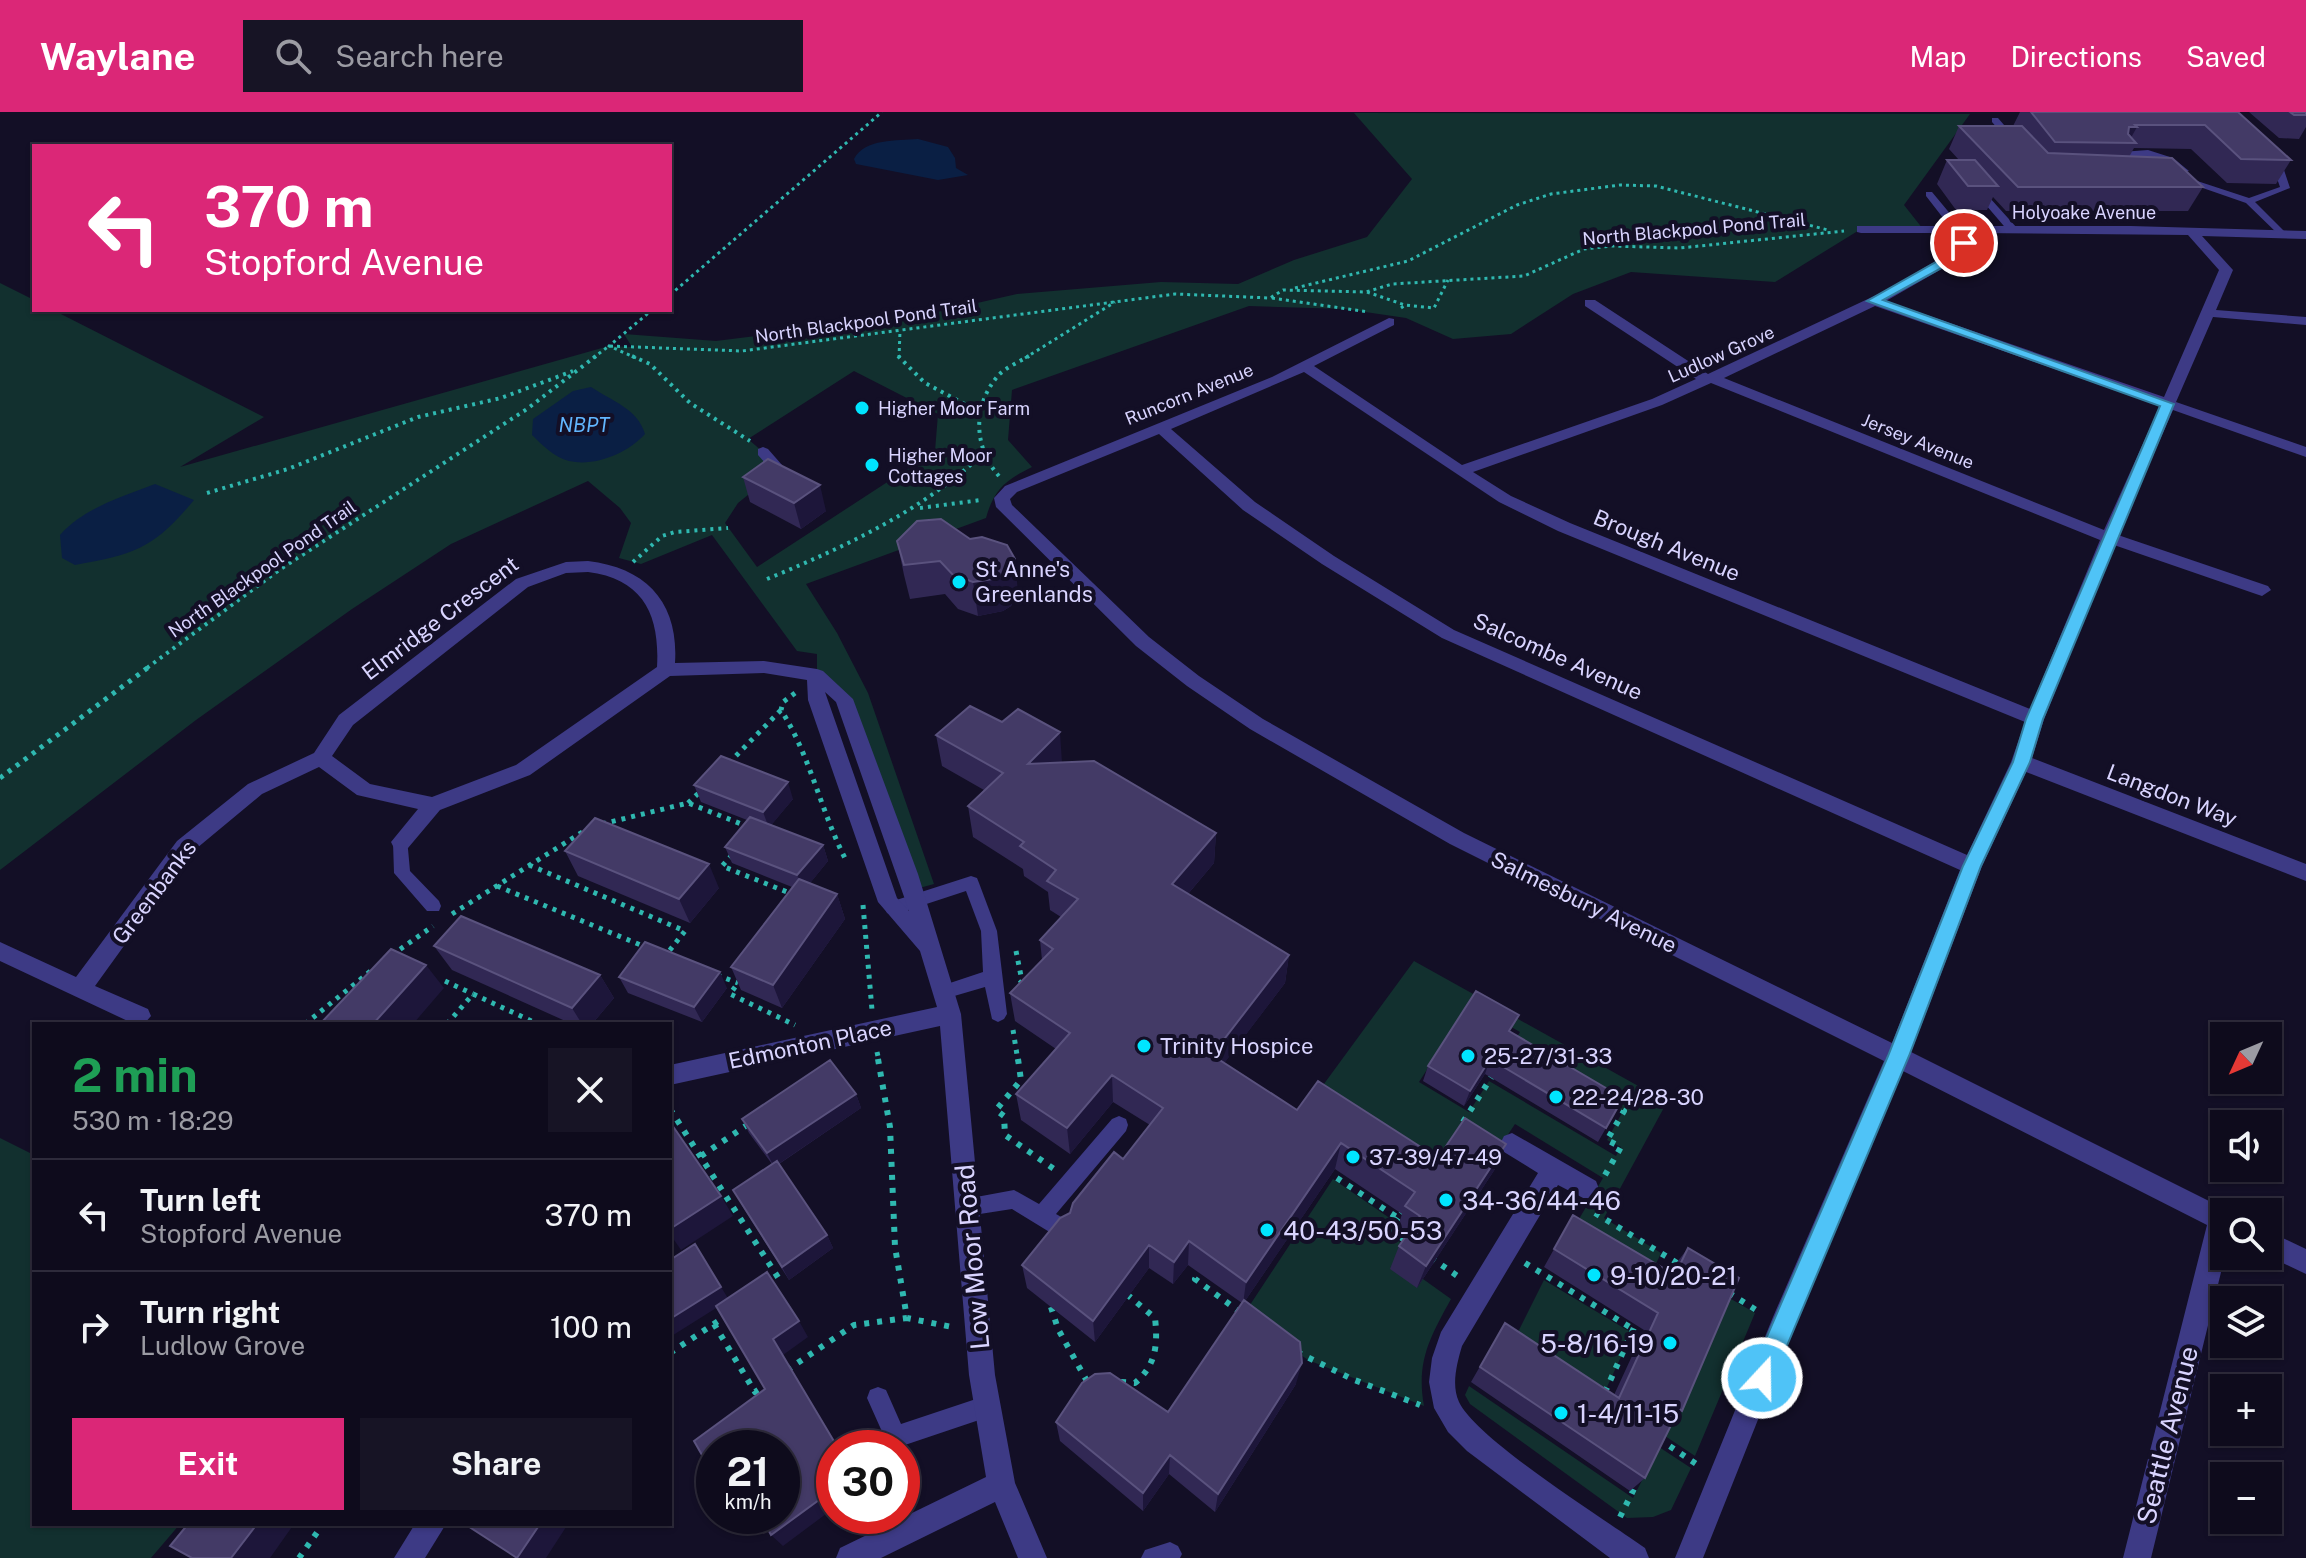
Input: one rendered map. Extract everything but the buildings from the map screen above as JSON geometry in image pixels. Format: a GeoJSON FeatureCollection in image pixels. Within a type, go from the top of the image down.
{"type":"FeatureCollection","features":[{"type":"Feature","properties":{"kind":"street","name":"Holyoake Avenue"},"geometry":{"type":"LineString","coordinates":[[1861,229],[2191,231],[2306,235]]}},
{"type":"Feature","properties":{"kind":"street","name":"Ludlow Grove"},"geometry":{"type":"LineString","coordinates":[[1461,471],[1657,402],[1710,379],[1873,301],[1954,256],[1974,230]]}},
{"type":"Feature","properties":{"kind":"street"},"geometry":{"type":"LineString","coordinates":[[1689,1558],[1782,1326],[1898,1056],[1972,866],[2021,762],[2035,719],[2109,538],[2226,270],[2191,231]]}},
{"type":"Feature","properties":{"kind":"street"},"geometry":{"type":"LineString","coordinates":[[1873,301],[2306,452]]}},
{"type":"Feature","properties":{"kind":"street","name":"Jersey Avenue"},"geometry":{"type":"LineString","coordinates":[[1589,303],[1710,379],[2109,538],[2262,590]]}},
{"type":"Feature","properties":{"kind":"street"},"geometry":{"type":"LineString","coordinates":[[2208,313],[2306,321]]}},
{"type":"Feature","properties":{"kind":"street","name":"Runcorn Avenue"},"geometry":{"type":"LineString","coordinates":[[1006,494],[1306,367],[1393,316]]}},
{"type":"Feature","properties":{"kind":"street","name":"Brough Avenue"},"geometry":{"type":"LineString","coordinates":[[1306,367],[1505,499],[1564,527],[2035,719]]}},
{"type":"Feature","properties":{"kind":"street","name":"Salcombe Avenue"},"geometry":{"type":"LineString","coordinates":[[1161,428],[1249,506],[1328,560],[1448,634],[1972,866]]}},
{"type":"Feature","properties":{"kind":"street"},"geometry":{"type":"LineString","coordinates":[[763,452],[777,468]]}},
{"type":"Feature","properties":{"kind":"street","name":"Salmesbury Avenue"},"geometry":{"type":"LineString","coordinates":[[1006,494],[1004,507],[1088,593],[1191,680],[1307,754],[1476,850],[1898,1056],[2210,1214]]}},
{"type":"Feature","properties":{"kind":"street","name":"Elmridge Crescent"},"geometry":{"type":"LineString","coordinates":[[321,758],[346,720],[522,583],[545,571],[574,565],[618,571]]}},
{"type":"Feature","properties":{"kind":"street"},"geometry":{"type":"LineString","coordinates":[[618,571],[634,581],[657,606],[667,636],[666,670]]}},
{"type":"Feature","properties":{"kind":"street"},"geometry":{"type":"LineString","coordinates":[[401,842],[433,805],[523,770],[666,670],[764,667],[817,675]]}},
{"type":"Feature","properties":{"kind":"street","name":"Low Moor Road"},"geometry":{"type":"LineString","coordinates":[[817,675],[844,699],[916,901],[947,1003],[978,1332],[988,1406],[1001,1484],[1033,1558]]}},
{"type":"Feature","properties":{"kind":"street","name":"Low Moor Road"},"geometry":{"type":"LineString","coordinates":[[817,675],[817,700],[888,902],[932,952]]}},
{"type":"Feature","properties":{"kind":"street"},"geometry":{"type":"LineString","coordinates":[[321,758],[364,790],[433,805]]}},
{"type":"Feature","properties":{"kind":"street","name":"Greenbanks"},"geometry":{"type":"LineString","coordinates":[[80,989],[184,847],[255,789],[321,758]]}},
{"type":"Feature","properties":{"kind":"street","name":"Langdon Way"},"geometry":{"type":"LineString","coordinates":[[2021,762],[2306,873]]}},
{"type":"Feature","properties":{"kind":"street"},"geometry":{"type":"LineString","coordinates":[[0,951],[140,1016]]}},
{"type":"Feature","properties":{"kind":"street","name":"Edmonton Place"},"geometry":{"type":"LineString","coordinates":[[672,1075],[873,1031],[947,1003]]}},
{"type":"Feature","properties":{"kind":"street"},"geometry":{"type":"LineString","coordinates":[[1512,1144],[1590,1195]]}},
{"type":"Feature","properties":{"kind":"street"},"geometry":{"type":"LineString","coordinates":[[1554,1169],[1450,1341],[1442,1367],[1442,1389],[1448,1410],[1471,1439],[1635,1558]]}},
{"type":"Feature","properties":{"kind":"street"},"geometry":{"type":"LineString","coordinates":[[2282,1250],[2306,1262]]}},
{"type":"Feature","properties":{"kind":"street","name":"Seattle Avenue"},"geometry":{"type":"LineString","coordinates":[[2137,1558],[2210,1268]]}},
{"type":"Feature","properties":{"kind":"street"},"geometry":{"type":"LineString","coordinates":[[850,1558],[1001,1484]]}},
{"type":"Feature","properties":{"kind":"street"},"geometry":{"type":"LineString","coordinates":[[408,1558],[431,1526]]}},
{"type":"Feature","properties":{"kind":"lane"},"geometry":{"type":"LineString","coordinates":[[1995,120],[2025,155]]}},
{"type":"Feature","properties":{"kind":"lane"},"geometry":{"type":"LineString","coordinates":[[2249,201],[2285,188],[2273,151]]}},
{"type":"Feature","properties":{"kind":"lane"},"geometry":{"type":"LineString","coordinates":[[2124,173],[2138,173],[2121,155],[2158,154],[2168,157],[2194,181]]}},
{"type":"Feature","properties":{"kind":"lane"},"geometry":{"type":"LineString","coordinates":[[1965,174],[2013,230]]}},
{"type":"Feature","properties":{"kind":"lane"},"geometry":{"type":"LineString","coordinates":[[2165,175],[2194,181],[2249,201],[2280,233]]}},
{"type":"Feature","properties":{"kind":"lane"},"geometry":{"type":"LineString","coordinates":[[1929,194],[1958,230]]}},
{"type":"Feature","properties":{"kind":"lane"},"geometry":{"type":"LineString","coordinates":[[401,842],[402,873],[433,906]]}},
{"type":"Feature","properties":{"kind":"lane"},"geometry":{"type":"LineString","coordinates":[[893,908],[971,883],[989,931],[998,1014]]}},
{"type":"Feature","properties":{"kind":"lane"},"geometry":{"type":"LineString","coordinates":[[947,1003],[992,977]]}},
{"type":"Feature","properties":{"kind":"lane"},"geometry":{"type":"LineString","coordinates":[[1042,1215],[1119,1125]]}},
{"type":"Feature","properties":{"kind":"lane"},"geometry":{"type":"LineString","coordinates":[[967,1207],[1014,1199],[1063,1229]]}},
{"type":"Feature","properties":{"kind":"lane"},"geometry":{"type":"LineString","coordinates":[[878,1398],[896,1437],[988,1406]]}},
{"type":"Feature","properties":{"kind":"path"},"geometry":{"type":"LineString","coordinates":[[672,293],[882,113]]}},
{"type":"Feature","properties":{"kind":"path"},"geometry":{"type":"LineString","coordinates":[[1291,290],[1311,282],[1408,261],[1529,201],[1551,194],[1620,185],[1656,186],[1834,232]]}},
{"type":"Feature","properties":{"kind":"path","name":"North Blackpool Pond Trail"},"geometry":{"type":"LineString","coordinates":[[0,778],[279,570],[527,409],[609,346],[742,351],[1175,294],[1270,298],[1283,290],[1366,292],[1392,284],[1524,276],[1584,249],[1612,246],[1680,248],[1861,229]]}},
{"type":"Feature","properties":{"kind":"path"},"geometry":{"type":"LineString","coordinates":[[1366,292],[1405,305],[1434,308],[1449,279]]}},
{"type":"Feature","properties":{"kind":"path"},"geometry":{"type":"LineString","coordinates":[[1270,298],[1374,313]]}},
{"type":"Feature","properties":{"kind":"path"},"geometry":{"type":"LineString","coordinates":[[916,508],[1006,494],[979,441],[981,403],[998,375],[1118,300]]}},
{"type":"Feature","properties":{"kind":"path"},"geometry":{"type":"LineString","coordinates":[[1393,316],[1405,305]]}},
{"type":"Feature","properties":{"kind":"path"},"geometry":{"type":"LineString","coordinates":[[650,312],[609,346],[650,364],[690,403],[763,452]]}},
{"type":"Feature","properties":{"kind":"path"},"geometry":{"type":"LineString","coordinates":[[900,331],[898,357],[910,373],[938,394],[980,412]]}},
{"type":"Feature","properties":{"kind":"path"},"geometry":{"type":"LineString","coordinates":[[207,493],[288,469],[418,417],[501,398],[581,368]]}},
{"type":"Feature","properties":{"kind":"path"},"geometry":{"type":"LineString","coordinates":[[767,579],[849,545],[916,508],[952,485],[984,453]]}},
{"type":"Feature","properties":{"kind":"path"},"geometry":{"type":"LineString","coordinates":[[618,571],[636,560],[662,536],[675,532],[728,528]]}},
{"type":"Feature","properties":{"kind":"path"},"geometry":{"type":"LineString","coordinates":[[719,772],[781,710],[783,702],[817,675]]}},
{"type":"Feature","properties":{"kind":"path"},"geometry":{"type":"LineString","coordinates":[[781,710],[795,729],[806,754],[821,804],[850,868]]}},
{"type":"Feature","properties":{"kind":"path"},"geometry":{"type":"LineString","coordinates":[[447,917],[586,827],[688,803],[709,783]]}},
{"type":"Feature","properties":{"kind":"path"},"geometry":{"type":"LineString","coordinates":[[688,803],[753,829],[745,838]]}},
{"type":"Feature","properties":{"kind":"path"},"geometry":{"type":"LineString","coordinates":[[738,848],[722,866],[804,899]]}},
{"type":"Feature","properties":{"kind":"path"},"geometry":{"type":"LineString","coordinates":[[529,865],[685,931],[666,955]]}},
{"type":"Feature","properties":{"kind":"path"},"geometry":{"type":"LineString","coordinates":[[497,886],[681,961]]}},
{"type":"Feature","properties":{"kind":"path"},"geometry":{"type":"LineString","coordinates":[[861,891],[869,948],[873,1031],[890,1127],[895,1247],[907,1318]]}},
{"type":"Feature","properties":{"kind":"path"},"geometry":{"type":"LineString","coordinates":[[388,958],[435,925]]}},
{"type":"Feature","properties":{"kind":"path"},"geometry":{"type":"LineString","coordinates":[[308,1022],[375,968]]}},
{"type":"Feature","properties":{"kind":"path"},"geometry":{"type":"LineString","coordinates":[[748,971],[730,994],[787,1019],[818,1043]]}},
{"type":"Feature","properties":{"kind":"path"},"geometry":{"type":"LineString","coordinates":[[710,972],[738,983]]}},
{"type":"Feature","properties":{"kind":"path"},"geometry":{"type":"LineString","coordinates":[[445,981],[534,1022]]}},
{"type":"Feature","properties":{"kind":"path"},"geometry":{"type":"LineString","coordinates":[[449,1022],[473,994]]}},
{"type":"Feature","properties":{"kind":"path"},"geometry":{"type":"LineString","coordinates":[[1013,1030],[1021,1080],[996,1110],[1004,1116],[1005,1135],[1071,1181]]}},
{"type":"Feature","properties":{"kind":"path"},"geometry":{"type":"LineString","coordinates":[[1460,1127],[1497,1069]]}},
{"type":"Feature","properties":{"kind":"path"},"geometry":{"type":"LineString","coordinates":[[1611,1104],[1624,1111],[1607,1140],[1621,1147],[1590,1195],[1689,1269]]}},
{"type":"Feature","properties":{"kind":"path"},"geometry":{"type":"LineString","coordinates":[[672,1112],[779,1279],[766,1288]]}},
{"type":"Feature","properties":{"kind":"path"},"geometry":{"type":"LineString","coordinates":[[701,1156],[763,1115]]}},
{"type":"Feature","properties":{"kind":"path"},"geometry":{"type":"LineString","coordinates":[[1313,1162],[1398,1218]]}},
{"type":"Feature","properties":{"kind":"path"},"geometry":{"type":"LineString","coordinates":[[1412,1198],[1390,1230],[1416,1247]]}},
{"type":"Feature","properties":{"kind":"path"},"geometry":{"type":"LineString","coordinates":[[1505,1250],[1633,1329]]}},
{"type":"Feature","properties":{"kind":"path"},"geometry":{"type":"LineString","coordinates":[[1212,1254],[1195,1279],[1244,1314]]}},
{"type":"Feature","properties":{"kind":"path"},"geometry":{"type":"LineString","coordinates":[[1429,1256],[1480,1291]]}},
{"type":"Feature","properties":{"kind":"path"},"geometry":{"type":"LineString","coordinates":[[1662,1269],[1668,1256]]}},
{"type":"Feature","properties":{"kind":"path"},"geometry":{"type":"LineString","coordinates":[[1726,1292],[1757,1311]]}},
{"type":"Feature","properties":{"kind":"path"},"geometry":{"type":"LineString","coordinates":[[1051,1307],[1054,1328],[1079,1363],[1088,1392],[1107,1383],[1135,1383],[1150,1372],[1160,1347],[1155,1318],[1129,1296]]}},
{"type":"Feature","properties":{"kind":"path"},"geometry":{"type":"LineString","coordinates":[[672,1352],[727,1315]]}},
{"type":"Feature","properties":{"kind":"path"},"geometry":{"type":"LineString","coordinates":[[1601,1400],[1639,1317]]}},
{"type":"Feature","properties":{"kind":"path"},"geometry":{"type":"LineString","coordinates":[[714,1324],[755,1392],[854,1325],[907,1318],[978,1332]]}},
{"type":"Feature","properties":{"kind":"path"},"geometry":{"type":"LineString","coordinates":[[1295,1351],[1322,1366],[1429,1409],[1448,1410]]}},
{"type":"Feature","properties":{"kind":"path"},"geometry":{"type":"LineString","coordinates":[[1647,1431],[1695,1463]]}},
{"type":"Feature","properties":{"kind":"path"},"geometry":{"type":"LineString","coordinates":[[1652,1451],[1658,1439]]}},
{"type":"Feature","properties":{"kind":"path"},"geometry":{"type":"LineString","coordinates":[[1609,1539],[1640,1476]]}},
{"type":"Feature","properties":{"kind":"path"},"geometry":{"type":"LineString","coordinates":[[299,1558],[322,1526]]}},
{"type":"Feature","properties":{"kind":"green space"},"geometry":{"type":"Polygon","coordinates":[[[1354,113],[1970,114],[1904,205],[1923,229],[1861,229],[1775,282],[1631,272],[1573,294],[1511,334],[1453,339],[1406,318],[1345,309],[1249,306],[1012,390],[1008,440],[1032,467],[1002,486],[986,518],[806,584],[837,633],[868,693],[934,884],[912,890],[844,699],[817,675],[817,654],[797,651],[712,535],[641,564],[619,558],[631,523],[620,508],[588,481],[451,544],[352,609],[196,720],[0,870],[0,283],[32,299],[32,312],[57,312],[264,417],[180,467],[609,346],[632,347],[624,334],[716,341],[924,315],[1017,294],[1161,282],[1238,284],[1294,260],[1367,237],[1412,179],[1354,113]],[[854,371],[748,439],[763,452],[770,477],[738,503],[725,523],[757,567],[935,451],[938,414],[854,371]]]}},
{"type":"Feature","properties":{"kind":"green space"},"geometry":{"type":"Polygon","coordinates":[[[1414,961],[1667,1102],[1604,1218],[1661,1253],[1649,1279],[1572,1231],[1603,1178],[1515,1124],[1497,1151],[1426,1178],[1310,1103],[1414,961]],[[1470,1003],[1419,1082],[1469,1112],[1489,1081],[1616,1156],[1621,1147],[1607,1140],[1623,1111],[1512,1045],[1520,1032],[1470,1003]]]}},
{"type":"Feature","properties":{"kind":"green space"},"geometry":{"type":"Polygon","coordinates":[[[0,1138],[32,1154],[32,1526],[178,1526],[151,1558],[0,1558],[0,1138]]]}},
{"type":"Feature","properties":{"kind":"green space"},"geometry":{"type":"Polygon","coordinates":[[[1333,1179],[1391,1219],[1383,1231],[1406,1246],[1423,1279],[1451,1299],[1423,1363],[1424,1406],[1308,1360],[1244,1314],[1333,1179]]]}},
{"type":"Feature","properties":{"kind":"green space"},"geometry":{"type":"Polygon","coordinates":[[[1544,1280],[1632,1333],[1601,1400],[1513,1342],[1544,1280]]]}},
{"type":"Feature","properties":{"kind":"green space"},"geometry":{"type":"Polygon","coordinates":[[[1726,1296],[1755,1313],[1695,1456],[1665,1436],[1726,1296]]]}},
{"type":"Feature","properties":{"kind":"green space"},"geometry":{"type":"Polygon","coordinates":[[[1469,1386],[1633,1498],[1659,1447],[1691,1468],[1671,1510],[1653,1517],[1627,1518],[1470,1404],[1465,1395],[1469,1386]]]}},
{"type":"Feature","properties":{"kind":"water"},"geometry":{"type":"Polygon","coordinates":[[[918,139],[948,147],[955,158],[956,168],[968,175],[938,180],[856,164],[854,159],[859,152],[874,144],[918,139]]]}},
{"type":"Feature","properties":{"kind":"water","name":"NBPT"},"geometry":{"type":"Polygon","coordinates":[[[591,387],[637,418],[645,434],[630,447],[610,457],[589,462],[569,461],[549,450],[532,435],[533,419],[573,391],[591,387]]]}},
{"type":"Feature","properties":{"kind":"water"},"geometry":{"type":"Polygon","coordinates":[[[155,484],[194,500],[155,539],[129,552],[96,561],[75,565],[62,558],[60,535],[80,517],[155,484]]]}},
{"type":"Feature","properties":{"kind":"place","name":"Higher Moor Farm"},"geometry":{"type":"Point","coordinates":[862,408]}},
{"type":"Feature","properties":{"kind":"place","name":"Higher Moor Cottages"},"geometry":{"type":"Point","coordinates":[872,465]}},
{"type":"Feature","properties":{"kind":"place","name":"St Anne's Greenlands"},"geometry":{"type":"Point","coordinates":[959,582]}},
{"type":"Feature","properties":{"kind":"place","name":"Trinity Hospice"},"geometry":{"type":"Point","coordinates":[1144,1046]}},
{"type":"Feature","properties":{"kind":"place","name":"25-27/31-33"},"geometry":{"type":"Point","coordinates":[1468,1056]}},
{"type":"Feature","properties":{"kind":"place","name":"22-24/28-30"},"geometry":{"type":"Point","coordinates":[1556,1097]}},
{"type":"Feature","properties":{"kind":"place","name":"37-39/47-49"},"geometry":{"type":"Point","coordinates":[1353,1157]}},
{"type":"Feature","properties":{"kind":"place","name":"34-36/44-46"},"geometry":{"type":"Point","coordinates":[1446,1200]}},
{"type":"Feature","properties":{"kind":"place","name":"40-43/50-53"},"geometry":{"type":"Point","coordinates":[1267,1230]}},
{"type":"Feature","properties":{"kind":"place","name":"9-10/20-21"},"geometry":{"type":"Point","coordinates":[1594,1275]}},
{"type":"Feature","properties":{"kind":"place","name":"5-8/16-19"},"geometry":{"type":"Point","coordinates":[1670,1343]}},
{"type":"Feature","properties":{"kind":"place","name":"1-4/11-15"},"geometry":{"type":"Point","coordinates":[1561,1413]}},
{"type":"Feature","properties":{"kind":"route"},"geometry":{"type":"LineString","coordinates":[[1762,1378],[1898,1056],[1963,896],[1972,866],[2021,762],[2035,719],[2167,404],[1873,301],[1954,256],[1964,243]]}}]}
